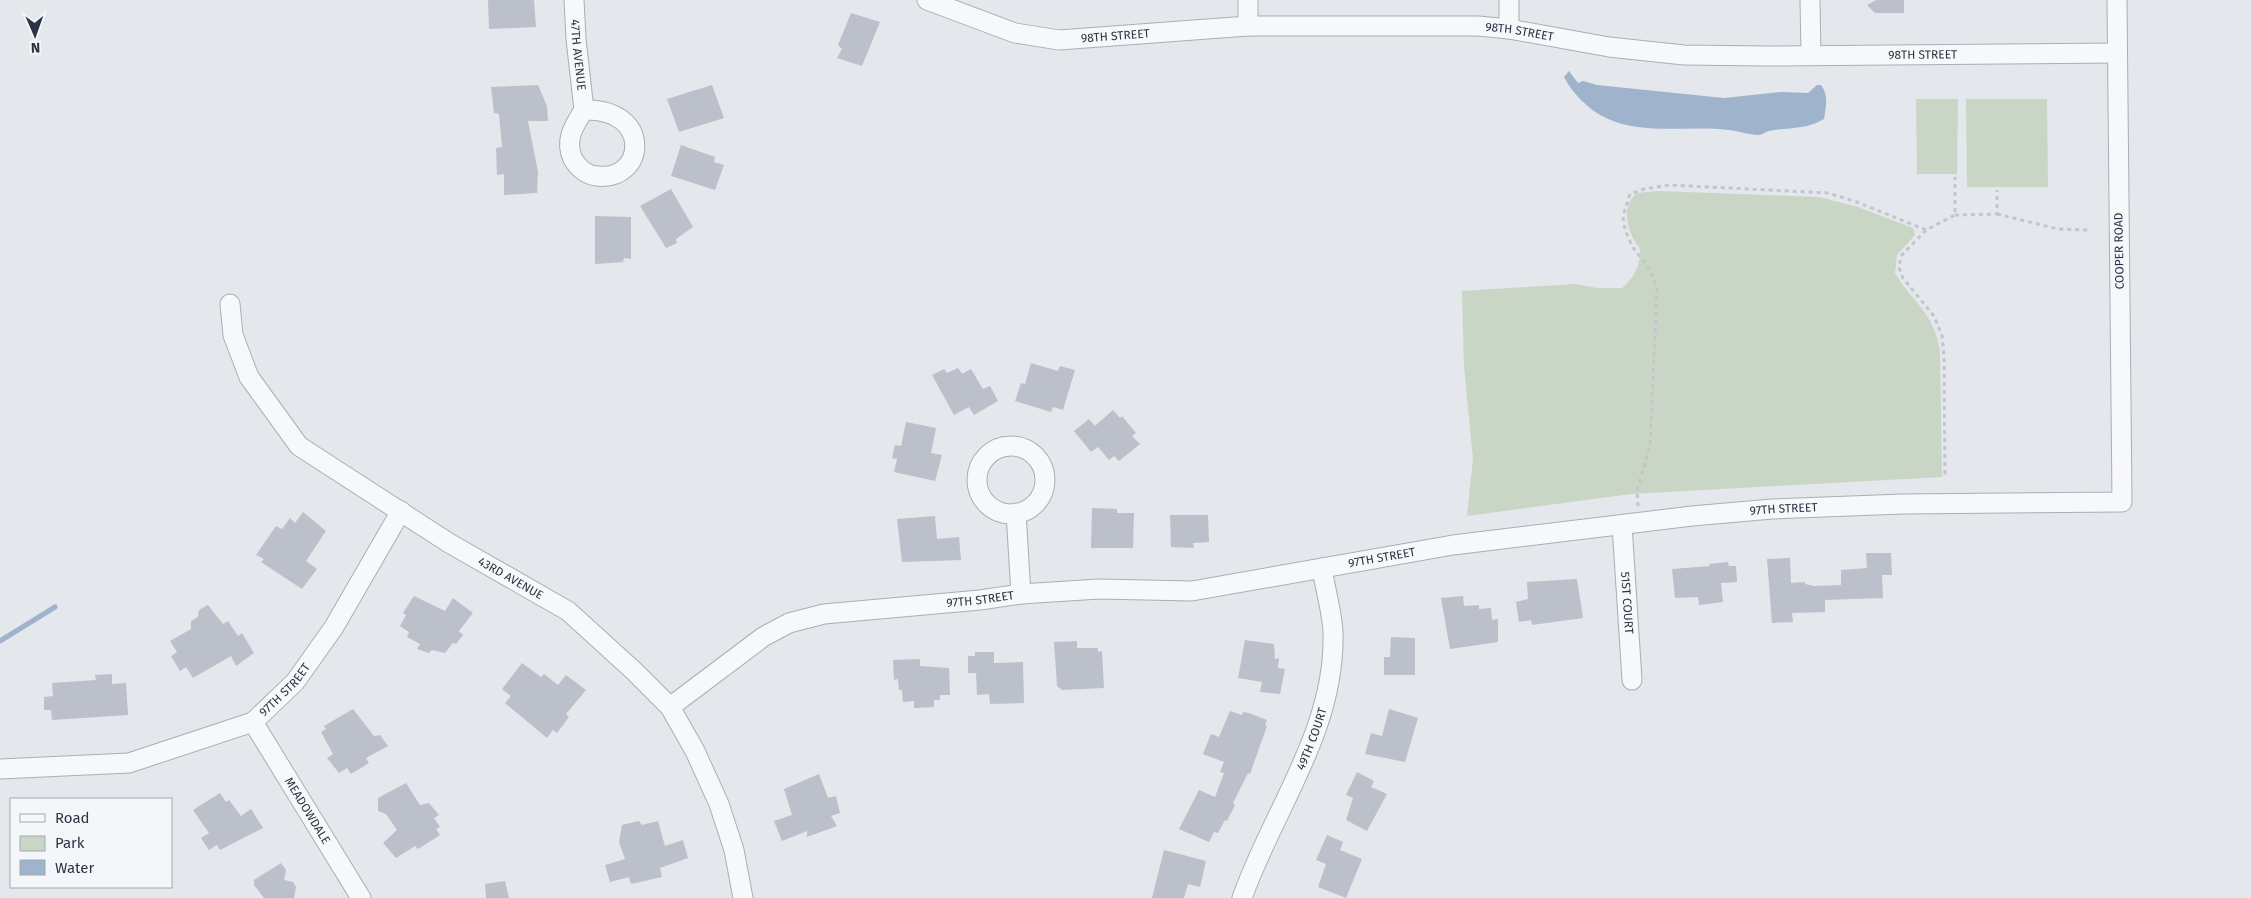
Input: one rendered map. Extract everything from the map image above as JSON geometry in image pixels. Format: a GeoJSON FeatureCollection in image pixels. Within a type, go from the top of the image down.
{"type":"FeatureCollection","features":[{"type":"Feature","properties":{"kind":"street","name":"47TH AVENUE"},"geometry":{"type":"LineString","coordinates":[[574,0],[576,39],[584,110]]}},
{"type":"Feature","properties":{"kind":"street","name":"98TH STREET"},"geometry":{"type":"LineString","coordinates":[[927,0],[1015,33],[1059,40],[1248,26],[1478,26],[1509,29],[1609,47],[1667,53],[1811,56],[2117,53]]}},
{"type":"Feature","properties":{"kind":"street"},"geometry":{"type":"LineString","coordinates":[[1248,0],[1248,26]]}},
{"type":"Feature","properties":{"kind":"street"},"geometry":{"type":"LineString","coordinates":[[1509,0],[1509,29]]}},
{"type":"Feature","properties":{"kind":"street"},"geometry":{"type":"LineString","coordinates":[[1810,0],[1811,56]]}},
{"type":"Feature","properties":{"kind":"street","name":"COOPER ROAD"},"geometry":{"type":"LineString","coordinates":[[2117,0],[2122,502]]}},
{"type":"Feature","properties":{"kind":"street","name":"43RD AVENUE"},"geometry":{"type":"LineString","coordinates":[[230,304],[234,335],[249,377],[298,446],[449,543],[568,611],[634,670],[670,707],[695,751],[719,804],[734,850],[743,898]]}},
{"type":"Feature","properties":{"kind":"street","name":"97TH STREET"},"geometry":{"type":"LineString","coordinates":[[670,707],[763,637],[789,623],[824,614],[980,600],[1021,594],[1100,589],[1192,591],[1453,545],[1692,516],[1772,509],[1903,504],[2122,502]]}},
{"type":"Feature","properties":{"kind":"street","name":"97TH STREET"},"geometry":{"type":"LineString","coordinates":[[0,769],[129,764],[253,722],[295,682],[334,627],[401,511]]}},
{"type":"Feature","properties":{"kind":"street"},"geometry":{"type":"LineString","coordinates":[[1016,513],[1021,594]]}},
{"type":"Feature","properties":{"kind":"street","name":"51ST COURT"},"geometry":{"type":"LineString","coordinates":[[1622,525],[1632,680]]}},
{"type":"Feature","properties":{"kind":"street","name":"49TH COURT"},"geometry":{"type":"LineString","coordinates":[[1242,898],[1263,846],[1315,735],[1325,706],[1330,675],[1333,632],[1322,568]]}},
{"type":"Feature","properties":{"kind":"street","name":"MEADOWDALE"},"geometry":{"type":"LineString","coordinates":[[253,722],[361,898]]}},
{"type":"Feature","properties":{"kind":"path"},"geometry":{"type":"LineString","coordinates":[[1955,177],[1955,215]]}},
{"type":"Feature","properties":{"kind":"path"},"geometry":{"type":"LineString","coordinates":[[1638,512],[1637,492],[1650,445],[1657,289],[1651,271],[1632,246],[1625,230],[1623,216],[1630,194],[1644,189],[1669,186],[1828,193],[1857,202],[1926,230]]}},
{"type":"Feature","properties":{"kind":"path"},"geometry":{"type":"LineString","coordinates":[[1997,190],[1997,214]]}},
{"type":"Feature","properties":{"kind":"path"},"geometry":{"type":"LineString","coordinates":[[1945,476],[1944,356],[1942,336],[1934,316],[1903,278],[1899,268],[1901,256],[1926,230],[1955,215],[1997,214],[2058,229],[2090,230]]}},
{"type":"Feature","properties":{"kind":"green space"},"geometry":{"type":"Polygon","coordinates":[[[1916,99],[1958,99],[1957,174],[1917,174],[1916,99]]]}},
{"type":"Feature","properties":{"kind":"green space"},"geometry":{"type":"Polygon","coordinates":[[[1966,99],[2047,99],[2048,187],[1967,187],[1966,99]]]}},
{"type":"Feature","properties":{"kind":"green space"},"geometry":{"type":"Polygon","coordinates":[[[1659,191],[1819,197],[1858,207],[1913,228],[1915,235],[1897,255],[1895,273],[1922,308],[1933,326],[1937,337],[1940,351],[1942,477],[1631,494],[1467,516],[1473,459],[1464,367],[1462,291],[1575,284],[1597,288],[1622,288],[1636,271],[1640,256],[1640,249],[1631,234],[1627,222],[1629,204],[1637,193],[1659,191]]]}},
{"type":"Feature","properties":{"kind":"water"},"geometry":{"type":"Polygon","coordinates":[[[1569,71],[1578,83],[1583,81],[1597,85],[1724,98],[1781,92],[1808,93],[1817,85],[1821,85],[1826,97],[1824,119],[1804,127],[1769,131],[1761,135],[1714,129],[1649,128],[1618,123],[1598,114],[1576,95],[1564,77],[1569,71]]]}},
{"type":"Feature","properties":{"kind":"building"},"geometry":{"type":"Polygon","coordinates":[[[488,0],[534,0],[536,27],[489,29],[488,0]]]}},
{"type":"Feature","properties":{"kind":"building"},"geometry":{"type":"Polygon","coordinates":[[[1876,0],[1904,0],[1904,13],[1875,13],[1867,5],[1876,0]]]}},
{"type":"Feature","properties":{"kind":"building"},"geometry":{"type":"Polygon","coordinates":[[[851,13],[880,22],[862,66],[837,58],[842,49],[838,45],[851,13]]]}},
{"type":"Feature","properties":{"kind":"building"},"geometry":{"type":"Polygon","coordinates":[[[538,85],[547,106],[548,121],[528,121],[538,172],[537,193],[504,195],[504,174],[497,175],[496,148],[502,147],[499,114],[494,113],[491,87],[538,85]]]}},
{"type":"Feature","properties":{"kind":"building"},"geometry":{"type":"Polygon","coordinates":[[[712,85],[724,118],[679,132],[667,99],[712,85]]]}},
{"type":"Feature","properties":{"kind":"building"},"geometry":{"type":"Polygon","coordinates":[[[681,145],[715,157],[714,162],[724,165],[715,190],[671,176],[681,145]]]}},
{"type":"Feature","properties":{"kind":"building"},"geometry":{"type":"Polygon","coordinates":[[[671,189],[693,227],[676,239],[677,243],[666,248],[640,206],[671,189]]]}},
{"type":"Feature","properties":{"kind":"building"},"geometry":{"type":"Polygon","coordinates":[[[595,216],[631,217],[631,259],[624,258],[623,262],[595,264],[595,216]]]}},
{"type":"Feature","properties":{"kind":"building"},"geometry":{"type":"Polygon","coordinates":[[[1031,363],[1058,371],[1060,366],[1075,370],[1063,410],[1053,407],[1051,412],[1015,401],[1021,383],[1025,384],[1031,363]]]}},
{"type":"Feature","properties":{"kind":"building"},"geometry":{"type":"Polygon","coordinates":[[[958,368],[962,374],[971,369],[983,389],[990,386],[998,401],[974,415],[969,407],[954,415],[932,375],[944,369],[947,373],[958,368]]]}},
{"type":"Feature","properties":{"kind":"building"},"geometry":{"type":"Polygon","coordinates":[[[1113,410],[1120,418],[1122,416],[1136,433],[1132,436],[1140,444],[1119,461],[1114,456],[1109,460],[1098,447],[1091,452],[1074,431],[1089,419],[1095,426],[1113,410]]]}},
{"type":"Feature","properties":{"kind":"building"},"geometry":{"type":"Polygon","coordinates":[[[906,422],[936,428],[931,453],[942,455],[935,481],[894,472],[897,459],[892,458],[895,445],[901,446],[906,422]]]}},
{"type":"Feature","properties":{"kind":"building"},"geometry":{"type":"Polygon","coordinates":[[[1092,508],[1117,509],[1117,513],[1134,513],[1133,548],[1091,548],[1092,508]]]}},
{"type":"Feature","properties":{"kind":"building"},"geometry":{"type":"Polygon","coordinates":[[[303,512],[326,531],[306,561],[317,569],[302,589],[261,562],[264,559],[256,555],[276,526],[282,529],[290,518],[295,523],[303,512]]]}},
{"type":"Feature","properties":{"kind":"building"},"geometry":{"type":"Polygon","coordinates":[[[1170,515],[1208,515],[1209,542],[1193,543],[1194,548],[1171,547],[1170,515]]]}},
{"type":"Feature","properties":{"kind":"building"},"geometry":{"type":"Polygon","coordinates":[[[935,516],[937,539],[959,537],[961,560],[902,562],[897,519],[935,516]]]}},
{"type":"Feature","properties":{"kind":"building"},"geometry":{"type":"Polygon","coordinates":[[[1866,553],[1891,553],[1892,575],[1882,575],[1883,598],[1825,600],[1825,612],[1792,613],[1793,622],[1772,623],[1767,559],[1790,558],[1791,583],[1805,582],[1805,584],[1814,586],[1841,585],[1841,570],[1867,568],[1866,553]]]}},
{"type":"Feature","properties":{"kind":"building"},"geometry":{"type":"Polygon","coordinates":[[[1728,562],[1729,566],[1736,566],[1737,582],[1721,583],[1723,602],[1699,605],[1698,597],[1675,598],[1672,569],[1710,566],[1709,564],[1728,562]]]}},
{"type":"Feature","properties":{"kind":"building"},"geometry":{"type":"Polygon","coordinates":[[[1577,579],[1583,618],[1532,625],[1531,620],[1519,622],[1516,602],[1528,599],[1527,582],[1577,579]]]}},
{"type":"Feature","properties":{"kind":"building"},"geometry":{"type":"Polygon","coordinates":[[[414,596],[445,611],[453,598],[473,613],[459,631],[463,635],[445,653],[432,650],[429,653],[417,649],[420,644],[407,637],[409,632],[400,626],[406,615],[403,613],[414,596]]]}},
{"type":"Feature","properties":{"kind":"building"},"geometry":{"type":"Polygon","coordinates":[[[1463,596],[1464,606],[1479,605],[1479,609],[1491,608],[1492,620],[1498,619],[1498,642],[1450,649],[1441,598],[1463,596]]]}},
{"type":"Feature","properties":{"kind":"building"},"geometry":{"type":"Polygon","coordinates":[[[208,605],[223,624],[228,621],[238,636],[242,633],[254,653],[236,666],[231,656],[193,678],[186,667],[180,671],[171,656],[177,652],[170,641],[191,629],[191,621],[198,617],[199,610],[208,605]]]}},
{"type":"Feature","properties":{"kind":"building"},"geometry":{"type":"Polygon","coordinates":[[[1391,637],[1415,638],[1415,675],[1384,675],[1384,657],[1390,657],[1391,637]]]}},
{"type":"Feature","properties":{"kind":"building"},"geometry":{"type":"Polygon","coordinates":[[[1245,640],[1274,644],[1275,659],[1279,658],[1278,668],[1285,669],[1280,694],[1260,692],[1262,682],[1238,678],[1245,640]]]}},
{"type":"Feature","properties":{"kind":"building"},"geometry":{"type":"Polygon","coordinates":[[[1077,641],[1077,648],[1098,648],[1098,652],[1102,651],[1104,688],[1062,690],[1057,686],[1054,642],[1077,641]]]}},
{"type":"Feature","properties":{"kind":"building"},"geometry":{"type":"Polygon","coordinates":[[[975,652],[994,652],[994,663],[1023,662],[1024,703],[990,704],[989,694],[977,695],[976,673],[968,673],[968,656],[975,656],[975,652]]]}},
{"type":"Feature","properties":{"kind":"building"},"geometry":{"type":"Polygon","coordinates":[[[920,659],[920,666],[949,668],[950,695],[940,695],[940,700],[934,700],[934,707],[914,708],[914,701],[903,702],[902,690],[899,690],[898,679],[894,680],[893,660],[920,659]]]}},
{"type":"Feature","properties":{"kind":"building"},"geometry":{"type":"Polygon","coordinates":[[[522,663],[541,677],[544,674],[558,685],[566,675],[586,690],[566,714],[569,717],[557,733],[553,730],[547,738],[505,703],[511,696],[502,689],[522,663]]]}},
{"type":"Feature","properties":{"kind":"building"},"geometry":{"type":"Polygon","coordinates":[[[112,674],[112,684],[126,683],[128,715],[52,720],[51,710],[44,710],[44,697],[53,696],[52,683],[96,680],[95,675],[112,674]]]}},
{"type":"Feature","properties":{"kind":"building"},"geometry":{"type":"Polygon","coordinates":[[[353,709],[374,736],[380,735],[388,746],[366,758],[369,763],[351,774],[347,768],[339,773],[327,758],[333,754],[321,732],[326,729],[324,726],[353,709]]]}},
{"type":"Feature","properties":{"kind":"building"},"geometry":{"type":"Polygon","coordinates":[[[1389,709],[1418,718],[1405,762],[1365,754],[1371,733],[1382,736],[1389,709]]]}},
{"type":"Feature","properties":{"kind":"building"},"geometry":{"type":"Polygon","coordinates":[[[1230,711],[1242,715],[1243,712],[1249,713],[1267,720],[1265,725],[1267,726],[1250,774],[1248,773],[1233,803],[1235,805],[1227,821],[1225,820],[1218,833],[1214,832],[1209,842],[1179,829],[1199,790],[1215,797],[1224,773],[1220,772],[1224,762],[1203,754],[1211,734],[1219,737],[1230,711]]]}},
{"type":"Feature","properties":{"kind":"building"},"geometry":{"type":"Polygon","coordinates":[[[1357,772],[1374,781],[1371,787],[1387,794],[1367,831],[1346,820],[1353,798],[1346,795],[1357,772]]]}},
{"type":"Feature","properties":{"kind":"building"},"geometry":{"type":"Polygon","coordinates":[[[819,774],[828,798],[836,796],[840,813],[831,816],[837,826],[807,837],[807,831],[782,841],[774,821],[792,815],[784,789],[819,774]]]}},
{"type":"Feature","properties":{"kind":"building"},"geometry":{"type":"Polygon","coordinates":[[[406,783],[420,805],[429,803],[439,815],[434,818],[440,827],[436,829],[440,835],[418,849],[415,846],[396,858],[383,843],[397,830],[386,814],[378,811],[378,798],[406,783]]]}},
{"type":"Feature","properties":{"kind":"building"},"geometry":{"type":"Polygon","coordinates":[[[220,793],[226,802],[229,800],[241,816],[251,809],[263,828],[220,850],[217,845],[209,850],[201,838],[209,833],[193,810],[220,793]]]}},
{"type":"Feature","properties":{"kind":"building"},"geometry":{"type":"Polygon","coordinates":[[[639,821],[642,825],[658,821],[665,846],[683,840],[688,858],[660,868],[662,877],[631,884],[629,877],[610,882],[605,865],[625,859],[619,842],[622,825],[639,821]]]}},
{"type":"Feature","properties":{"kind":"building"},"geometry":{"type":"Polygon","coordinates":[[[1327,835],[1343,842],[1340,850],[1362,859],[1346,898],[1318,887],[1326,864],[1316,860],[1327,835]]]}},
{"type":"Feature","properties":{"kind":"building"},"geometry":{"type":"Polygon","coordinates":[[[1164,850],[1206,861],[1200,887],[1188,884],[1184,898],[1152,898],[1164,850]]]}},
{"type":"Feature","properties":{"kind":"building"},"geometry":{"type":"Polygon","coordinates":[[[281,863],[286,870],[284,880],[293,882],[296,887],[294,898],[264,898],[254,885],[254,880],[281,863]]]}},
{"type":"Feature","properties":{"kind":"building"},"geometry":{"type":"Polygon","coordinates":[[[505,881],[509,898],[486,898],[485,884],[505,881]]]}},
{"type":"Feature","properties":{"kind":"waterway"},"geometry":{"type":"LineString","coordinates":[[0,641],[55,607]]}}]}
